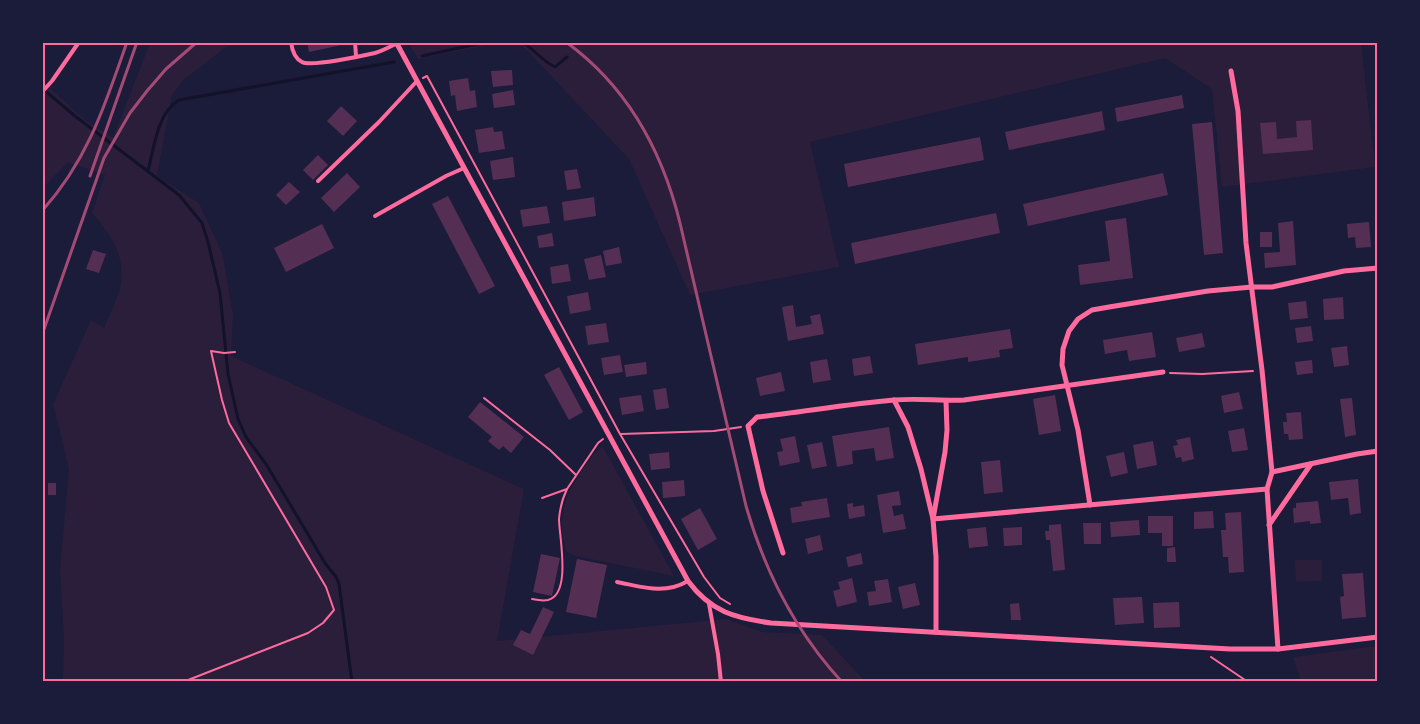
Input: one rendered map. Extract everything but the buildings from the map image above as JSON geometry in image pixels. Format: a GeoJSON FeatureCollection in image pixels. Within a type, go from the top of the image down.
{"type":"FeatureCollection","features":[{"type":"Feature","properties":{"kind":"street"},"geometry":{"type":"LineString","coordinates":[[396,43],[688,581],[709,604],[738,618],[771,623],[1230,650],[1278,649],[1378,637]]}},
{"type":"Feature","properties":{"kind":"street"},"geometry":{"type":"LineString","coordinates":[[1231,71],[1238,111],[1246,244],[1262,370],[1272,472],[1267,489],[1278,649]]}},
{"type":"Feature","properties":{"kind":"street"},"geometry":{"type":"LineString","coordinates":[[1090,505],[1078,430],[1062,365],[1063,349],[1069,331],[1078,319],[1092,310],[1208,291],[1272,287],[1344,271],[1378,268]]}},
{"type":"Feature","properties":{"kind":"street"},"geometry":{"type":"LineString","coordinates":[[783,553],[763,491],[748,426],[756,418],[894,400],[921,398],[964,400],[1163,372]]}},
{"type":"Feature","properties":{"kind":"street"},"geometry":{"type":"LineString","coordinates":[[894,400],[908,428],[933,519],[936,557],[936,632]]}},
{"type":"Feature","properties":{"kind":"street"},"geometry":{"type":"LineString","coordinates":[[933,519],[945,452],[947,430],[946,400]]}},
{"type":"Feature","properties":{"kind":"street"},"geometry":{"type":"LineString","coordinates":[[1272,472],[1378,451]]}},
{"type":"Feature","properties":{"kind":"street"},"geometry":{"type":"LineString","coordinates":[[1269,526],[1311,464]]}},
{"type":"Feature","properties":{"kind":"street"},"geometry":{"type":"LineString","coordinates":[[933,519],[1267,489]]}},
{"type":"Feature","properties":{"kind":"lane"},"geometry":{"type":"LineString","coordinates":[[42,92],[79,42]]}},
{"type":"Feature","properties":{"kind":"lane"},"geometry":{"type":"LineString","coordinates":[[291,42],[296,59],[304,63],[316,63],[376,52],[396,43]]}},
{"type":"Feature","properties":{"kind":"lane"},"geometry":{"type":"LineString","coordinates":[[355,42],[356,56]]}},
{"type":"Feature","properties":{"kind":"lane"},"geometry":{"type":"LineString","coordinates":[[318,181],[379,122],[417,81]]}},
{"type":"Feature","properties":{"kind":"lane"},"geometry":{"type":"LineString","coordinates":[[374,216],[464,168]]}},
{"type":"Feature","properties":{"kind":"lane"},"geometry":{"type":"LineString","coordinates":[[617,582],[658,590],[677,587],[688,581]]}},
{"type":"Feature","properties":{"kind":"lane"},"geometry":{"type":"LineString","coordinates":[[709,604],[718,654],[720,682]]}},
{"type":"Feature","properties":{"kind":"path"},"geometry":{"type":"LineString","coordinates":[[417,81],[427,76],[620,434],[704,577],[720,598],[731,605]]}},
{"type":"Feature","properties":{"kind":"path"},"geometry":{"type":"LineString","coordinates":[[183,682],[308,633],[323,624],[334,610],[326,588],[311,561],[229,423],[211,351],[235,352]]}},
{"type":"Feature","properties":{"kind":"path"},"geometry":{"type":"LineString","coordinates":[[1163,372],[1202,374],[1262,370]]}},
{"type":"Feature","properties":{"kind":"path"},"geometry":{"type":"LineString","coordinates":[[484,398],[550,450],[576,475]]}},
{"type":"Feature","properties":{"kind":"path"},"geometry":{"type":"LineString","coordinates":[[697,430],[714,431],[748,426]]}},
{"type":"Feature","properties":{"kind":"path"},"geometry":{"type":"LineString","coordinates":[[532,598],[548,600],[559,589],[564,562],[560,507],[567,488]]}},
{"type":"Feature","properties":{"kind":"path"},"geometry":{"type":"LineString","coordinates":[[1211,657],[1248,682]]}},
{"type":"Feature","properties":{"kind":"shaded area"},"geometry":{"type":"Polygon","coordinates":[[[150,43],[235,43],[225,48],[183,80],[172,95],[157,176],[199,203],[223,255],[233,316],[231,356],[524,489],[497,641],[726,619],[762,632],[822,635],[865,681],[63,681],[64,637],[60,569],[69,469],[53,404],[91,320],[104,328],[118,294],[122,273],[115,245],[105,228],[92,213],[105,175],[68,162],[43,188],[43,82],[85,120],[113,138],[150,43]]]}},
{"type":"Feature","properties":{"kind":"shaded area"},"geometry":{"type":"Polygon","coordinates":[[[409,43],[499,43],[418,59],[409,43]]]}},
{"type":"Feature","properties":{"kind":"shaded area"},"geometry":{"type":"Polygon","coordinates":[[[504,43],[1361,43],[1375,167],[1222,187],[1212,89],[1165,58],[810,142],[839,267],[690,295],[629,159],[523,46],[504,43]]]}},
{"type":"Feature","properties":{"kind":"shaded area"},"geometry":{"type":"Polygon","coordinates":[[[603,447],[674,576],[575,556],[567,552],[562,529],[564,507],[572,487],[584,467],[595,453],[603,447]]]}},
{"type":"Feature","properties":{"kind":"shaded area"},"geometry":{"type":"Polygon","coordinates":[[[1295,560],[1322,560],[1322,581],[1296,582],[1295,560]]]}},
{"type":"Feature","properties":{"kind":"shaded area"},"geometry":{"type":"Polygon","coordinates":[[[1377,646],[1377,681],[1301,681],[1293,657],[1377,646]]]}},
{"type":"Feature","properties":{"kind":"waterway"},"geometry":{"type":"LineString","coordinates":[[422,56],[487,42]]}},
{"type":"Feature","properties":{"kind":"waterway"},"geometry":{"type":"LineString","coordinates":[[522,42],[555,67],[567,57]]}},
{"type":"Feature","properties":{"kind":"waterway"},"geometry":{"type":"LineString","coordinates":[[148,171],[161,122],[166,113],[179,100],[394,62]]}},
{"type":"Feature","properties":{"kind":"waterway"},"geometry":{"type":"LineString","coordinates":[[43,89],[75,116],[179,195],[202,223],[220,293],[228,374],[238,419],[246,437],[266,464],[325,563],[336,577],[339,584],[352,682]]}},
{"type":"Feature","properties":{"kind":"railway"},"geometry":{"type":"LineString","coordinates":[[42,211],[72,172],[94,131],[127,42]]}},
{"type":"Feature","properties":{"kind":"railway"},"geometry":{"type":"LineString","coordinates":[[90,176],[137,42]]}},
{"type":"Feature","properties":{"kind":"railway"},"geometry":{"type":"LineString","coordinates":[[42,335],[104,158],[130,113],[147,91],[166,69],[197,42]]}},
{"type":"Feature","properties":{"kind":"railway"},"geometry":{"type":"LineString","coordinates":[[566,42],[588,60],[625,100],[640,122],[663,170],[680,223],[746,506],[762,554],[796,621],[825,663],[842,682]]}}]}
